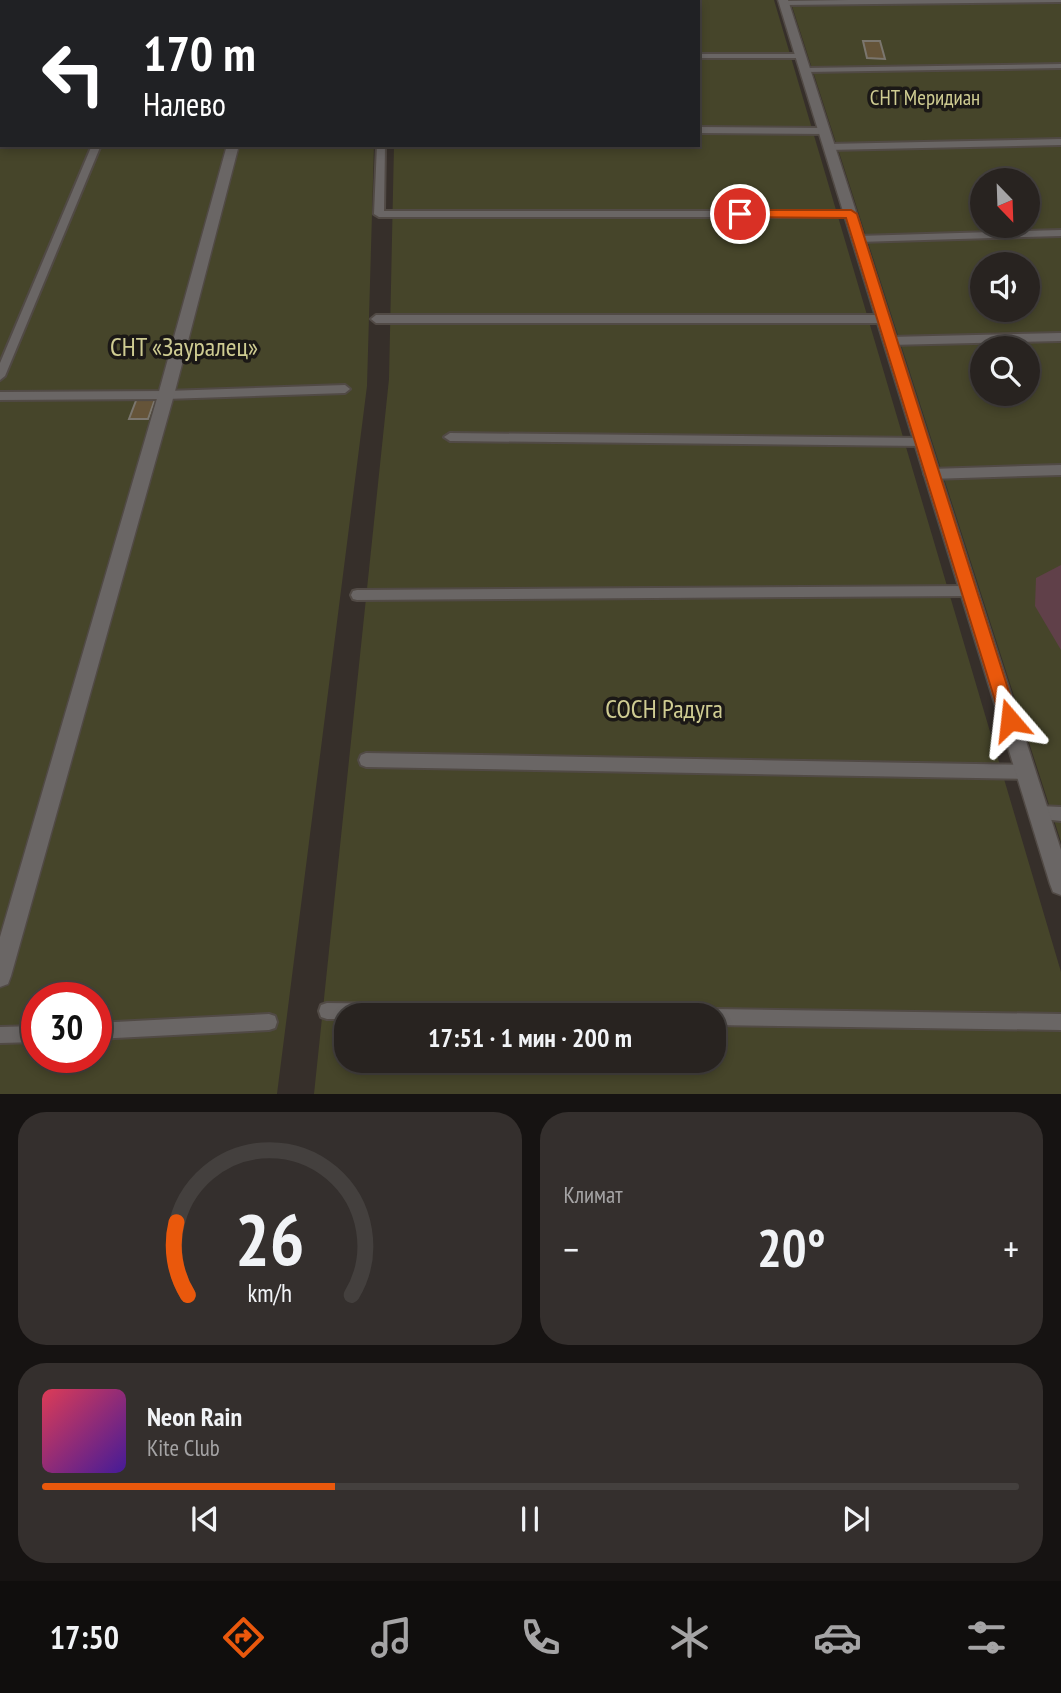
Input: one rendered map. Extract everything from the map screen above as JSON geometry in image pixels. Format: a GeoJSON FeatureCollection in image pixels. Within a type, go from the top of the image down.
{"type":"FeatureCollection","features":[{"type":"Feature","properties":{"kind":"street"},"geometry":{"type":"LineString","coordinates":[[784,1],[930,474],[1061,884]]}},
{"type":"Feature","properties":{"kind":"street"},"geometry":{"type":"LineString","coordinates":[[0,976],[166,395],[232,147]]}},
{"type":"Feature","properties":{"kind":"lane"},"geometry":{"type":"LineString","coordinates":[[784,1],[1061,0]]}},
{"type":"Feature","properties":{"kind":"lane"},"geometry":{"type":"LineString","coordinates":[[700,56],[803,63],[1061,66]]}},
{"type":"Feature","properties":{"kind":"lane"},"geometry":{"type":"LineString","coordinates":[[700,130],[827,139],[1061,142]]}},
{"type":"Feature","properties":{"kind":"lane"},"geometry":{"type":"LineString","coordinates":[[0,376],[96,147]]}},
{"type":"Feature","properties":{"kind":"lane"},"geometry":{"type":"LineString","coordinates":[[381,147],[379,214],[851,214]]}},
{"type":"Feature","properties":{"kind":"lane"},"geometry":{"type":"LineString","coordinates":[[858,239],[1061,233]]}},
{"type":"Feature","properties":{"kind":"lane"},"geometry":{"type":"LineString","coordinates":[[376,319],[883,319]]}},
{"type":"Feature","properties":{"kind":"lane"},"geometry":{"type":"LineString","coordinates":[[889,341],[1061,337]]}},
{"type":"Feature","properties":{"kind":"lane"},"geometry":{"type":"LineString","coordinates":[[0,396],[166,395],[345,389]]}},
{"type":"Feature","properties":{"kind":"lane"},"geometry":{"type":"LineString","coordinates":[[450,437],[922,442]]}},
{"type":"Feature","properties":{"kind":"lane"},"geometry":{"type":"LineString","coordinates":[[930,474],[1061,470]]}},
{"type":"Feature","properties":{"kind":"lane"},"geometry":{"type":"LineString","coordinates":[[356,595],[969,591]]}},
{"type":"Feature","properties":{"kind":"lane"},"geometry":{"type":"LineString","coordinates":[[366,760],[1026,772]]}},
{"type":"Feature","properties":{"kind":"lane"},"geometry":{"type":"LineString","coordinates":[[1039,813],[1061,814]]}},
{"type":"Feature","properties":{"kind":"lane"},"geometry":{"type":"LineString","coordinates":[[327,1011],[334,1011]]}},
{"type":"Feature","properties":{"kind":"lane"},"geometry":{"type":"LineString","coordinates":[[726,1017],[1061,1022]]}},
{"type":"Feature","properties":{"kind":"lane"},"geometry":{"type":"LineString","coordinates":[[112,1030],[269,1022]]}},
{"type":"Feature","properties":{"kind":"lane"},"geometry":{"type":"LineString","coordinates":[[0,1035],[21,1034]]}},
{"type":"Feature","properties":{"kind":"green space","name":"СОСН Радуга"},"geometry":{"type":"Polygon","coordinates":[[[700,0],[774,0],[1061,972],[1061,1094],[314,1094],[389,379],[394,147],[700,147],[700,0]]]}},
{"type":"Feature","properties":{"kind":"green space","name":"СНТ Меридиан"},"geometry":{"type":"Polygon","coordinates":[[[790,0],[1061,0],[1061,842],[790,0]]]}},
{"type":"Feature","properties":{"kind":"green space","name":"СНТ «Зауралец»"},"geometry":{"type":"Polygon","coordinates":[[[0,147],[374,147],[367,386],[277,1094],[0,1094],[0,147]]]}},
{"type":"Feature","properties":{"kind":"shaded area"},"geometry":{"type":"Polygon","coordinates":[[[1061,565],[1061,650],[1035,606],[1036,578],[1061,565]]]}},
{"type":"Feature","properties":{"kind":"building"},"geometry":{"type":"Polygon","coordinates":[[[863,41],[880,41],[885,59],[867,58],[863,41]]]}},
{"type":"Feature","properties":{"kind":"building"},"geometry":{"type":"Polygon","coordinates":[[[137,398],[155,399],[148,419],[129,419],[137,398]]]}},
{"type":"Feature","properties":{"kind":"route"},"geometry":{"type":"LineString","coordinates":[[740,214],[851,214],[930,474],[1010,720]]}}]}
